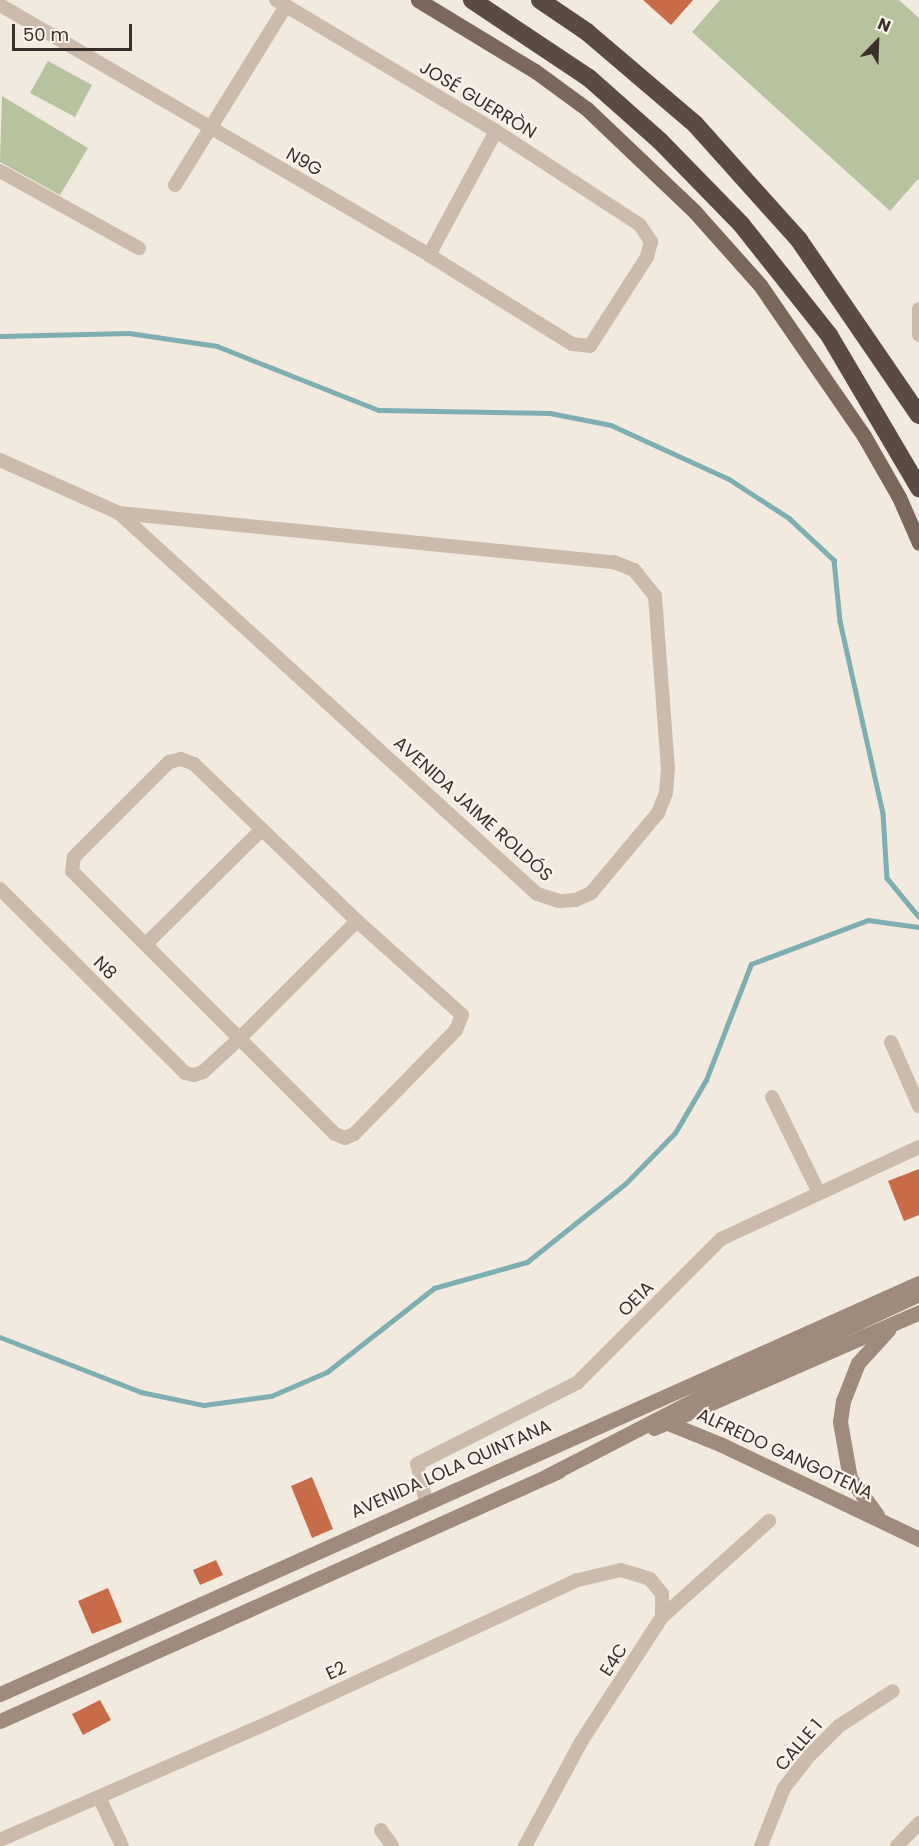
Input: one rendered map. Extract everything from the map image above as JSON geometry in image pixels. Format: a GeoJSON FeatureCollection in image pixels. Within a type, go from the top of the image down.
{"type":"FeatureCollection","features":[{"type":"Feature","properties":{"kind":"highway"},"geometry":{"type":"LineString","coordinates":[[472,0],[589,78],[660,141],[741,224],[829,335],[919,488]]}},
{"type":"Feature","properties":{"kind":"highway"},"geometry":{"type":"LineString","coordinates":[[540,0],[587,32],[695,124],[799,240],[919,415]]}},
{"type":"Feature","properties":{"kind":"main road"},"geometry":{"type":"LineString","coordinates":[[418,0],[535,71],[587,109],[695,212],[760,285],[864,436],[899,497],[919,543]]}},
{"type":"Feature","properties":{"kind":"main road","name":"AVENIDA LOLA QUINTANA"},"geometry":{"type":"LineString","coordinates":[[0,1694],[919,1283]]}},
{"type":"Feature","properties":{"kind":"main road"},"geometry":{"type":"LineString","coordinates":[[547,1476],[721,1386],[919,1294]]}},
{"type":"Feature","properties":{"kind":"main road"},"geometry":{"type":"LineString","coordinates":[[0,1721],[667,1422],[919,1312]]}},
{"type":"Feature","properties":{"kind":"main road"},"geometry":{"type":"LineString","coordinates":[[886,1523],[850,1478],[840,1422],[843,1401],[858,1364],[884,1332],[900,1321]]}},
{"type":"Feature","properties":{"kind":"main road","name":"ALFREDO GANGOTENA"},"geometry":{"type":"LineString","coordinates":[[632,1410],[667,1422],[919,1539]]}},
{"type":"Feature","properties":{"kind":"street"},"geometry":{"type":"LineString","coordinates":[[175,184],[212,129],[281,3]]}},
{"type":"Feature","properties":{"kind":"street","name":"JOSÉ GUERRÒN"},"geometry":{"type":"LineString","coordinates":[[281,3],[496,131],[640,225],[651,242],[647,257],[590,346]]}},
{"type":"Feature","properties":{"kind":"street","name":"N9G"},"geometry":{"type":"LineString","coordinates":[[0,5],[429,255],[572,344],[590,346]]}},
{"type":"Feature","properties":{"kind":"street"},"geometry":{"type":"LineString","coordinates":[[429,255],[496,131]]}},
{"type":"Feature","properties":{"kind":"street"},"geometry":{"type":"LineString","coordinates":[[0,171],[139,248]]}},
{"type":"Feature","properties":{"kind":"street"},"geometry":{"type":"LineString","coordinates":[[919,309],[919,335]]}},
{"type":"Feature","properties":{"kind":"street","name":"AVENIDA JAIME ROLDÓS"},"geometry":{"type":"LineString","coordinates":[[0,460],[119,513],[537,894],[567,901],[591,893],[658,813],[666,793],[668,769],[655,596],[634,570],[614,562],[119,513]]}},
{"type":"Feature","properties":{"kind":"street"},"geometry":{"type":"LineString","coordinates":[[181,759],[194,764],[261,830],[462,1016],[456,1030],[362,1126],[345,1138],[334,1134],[72,871],[74,857],[169,762],[181,759]]}},
{"type":"Feature","properties":{"kind":"street"},"geometry":{"type":"LineString","coordinates":[[146,944],[261,830]]}},
{"type":"Feature","properties":{"kind":"street","name":"N8"},"geometry":{"type":"LineString","coordinates":[[0,889],[185,1073],[203,1072],[239,1039]]}},
{"type":"Feature","properties":{"kind":"street"},"geometry":{"type":"LineString","coordinates":[[239,1039],[357,921]]}},
{"type":"Feature","properties":{"kind":"street"},"geometry":{"type":"LineString","coordinates":[[891,1042],[919,1106]]}},
{"type":"Feature","properties":{"kind":"street"},"geometry":{"type":"LineString","coordinates":[[772,1097],[818,1191]]}},
{"type":"Feature","properties":{"kind":"street","name":"OE1A"},"geometry":{"type":"LineString","coordinates":[[426,1502],[417,1464],[577,1383],[721,1239],[818,1191],[919,1147]]}},
{"type":"Feature","properties":{"kind":"street","name":"E4C"},"geometry":{"type":"LineString","coordinates":[[525,1846],[581,1742],[662,1617],[769,1521]]}},
{"type":"Feature","properties":{"kind":"street","name":"E2"},"geometry":{"type":"LineString","coordinates":[[0,1840],[578,1580],[621,1570],[643,1575],[657,1584],[662,1593],[662,1617]]}},
{"type":"Feature","properties":{"kind":"street","name":"CALLE 1"},"geometry":{"type":"LineString","coordinates":[[761,1846],[784,1788],[809,1755],[839,1726],[893,1691]]}},
{"type":"Feature","properties":{"kind":"street"},"geometry":{"type":"LineString","coordinates":[[99,1797],[122,1846]]}},
{"type":"Feature","properties":{"kind":"street"},"geometry":{"type":"LineString","coordinates":[[897,1846],[919,1823]]}},
{"type":"Feature","properties":{"kind":"street"},"geometry":{"type":"LineString","coordinates":[[381,1830],[392,1846]]}},
{"type":"Feature","properties":{"kind":"green space"},"geometry":{"type":"Polygon","coordinates":[[[720,0],[899,0],[919,18],[919,178],[890,211],[692,32],[720,0]]]}},
{"type":"Feature","properties":{"kind":"green space"},"geometry":{"type":"Polygon","coordinates":[[[48,61],[92,85],[75,117],[30,93],[48,61]]]}},
{"type":"Feature","properties":{"kind":"green space"},"geometry":{"type":"Polygon","coordinates":[[[2,96],[88,148],[60,195],[0,162],[2,96]]]}},
{"type":"Feature","properties":{"kind":"building"},"geometry":{"type":"Polygon","coordinates":[[[643,0],[693,0],[671,25],[643,0]]]}},
{"type":"Feature","properties":{"kind":"building"},"geometry":{"type":"Polygon","coordinates":[[[919,1169],[919,1215],[904,1221],[888,1181],[919,1169]]]}},
{"type":"Feature","properties":{"kind":"building"},"geometry":{"type":"Polygon","coordinates":[[[312,1477],[333,1529],[312,1538],[291,1486],[312,1477]]]}},
{"type":"Feature","properties":{"kind":"building"},"geometry":{"type":"Polygon","coordinates":[[[216,1560],[223,1575],[200,1585],[193,1570],[216,1560]]]}},
{"type":"Feature","properties":{"kind":"building"},"geometry":{"type":"Polygon","coordinates":[[[108,1588],[122,1622],[92,1634],[78,1601],[108,1588]]]}},
{"type":"Feature","properties":{"kind":"building"},"geometry":{"type":"Polygon","coordinates":[[[100,1700],[111,1720],[83,1735],[72,1714],[100,1700]]]}},
{"type":"Feature","properties":{"kind":"waterway"},"geometry":{"type":"LineString","coordinates":[[0,336],[129,333],[217,346],[379,410],[550,413],[611,425],[729,479],[789,518],[834,560],[840,621],[883,813],[887,878],[919,917]]}},
{"type":"Feature","properties":{"kind":"waterway"},"geometry":{"type":"LineString","coordinates":[[0,1337],[141,1392],[204,1405],[271,1396],[327,1372],[434,1288],[527,1262],[625,1184],[675,1133],[706,1080],[751,964],[868,920],[919,927]]}}]}
